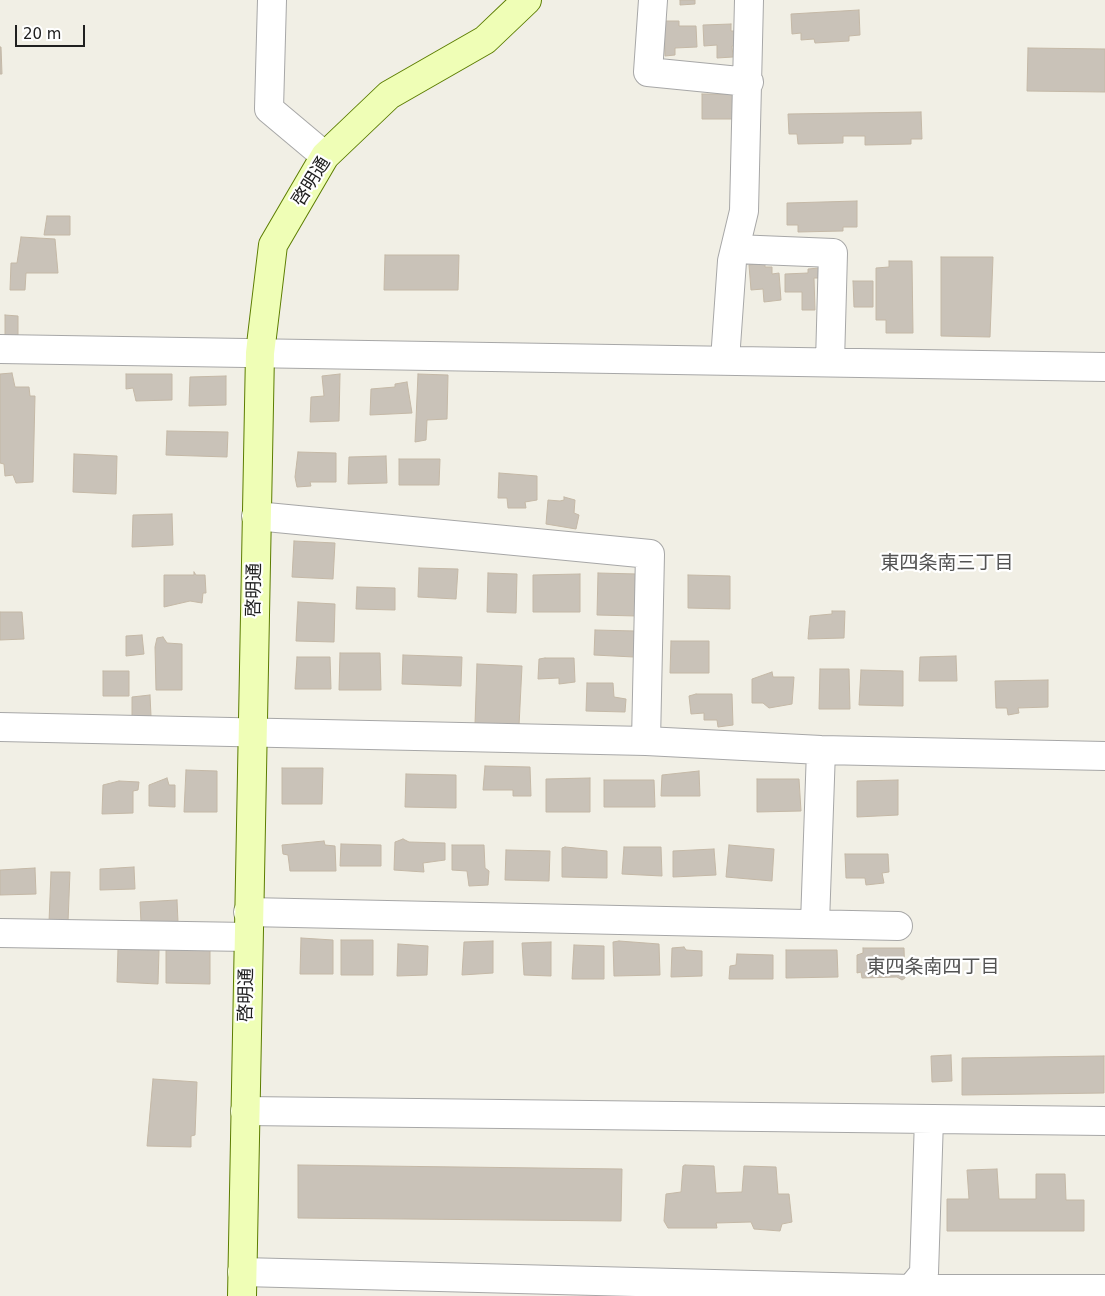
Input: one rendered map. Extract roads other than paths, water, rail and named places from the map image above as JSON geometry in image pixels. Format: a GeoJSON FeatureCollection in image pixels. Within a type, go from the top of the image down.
{"type":"FeatureCollection","features":[{"type":"Feature","properties":{"kind":"street"},"geometry":{"type":"LineString","coordinates":[[272,0],[269,109],[325,156]]}},
{"type":"Feature","properties":{"kind":"street","name":"啓明通"},"geometry":{"type":"LineString","coordinates":[[242,1284],[260,353],[273,246],[325,156],[389,95],[485,40],[527,0]]}},
{"type":"Feature","properties":{"kind":"street"},"geometry":{"type":"LineString","coordinates":[[653,0],[648,72],[749,82]]}},
{"type":"Feature","properties":{"kind":"street"},"geometry":{"type":"LineString","coordinates":[[725,360],[732,261],[744,211],[749,82],[749,0]]}},
{"type":"Feature","properties":{"kind":"street"},"geometry":{"type":"LineString","coordinates":[[735,249],[833,253],[830,362]]}},
{"type":"Feature","properties":{"kind":"street"},"geometry":{"type":"LineString","coordinates":[[0,349],[1105,367]]}},
{"type":"Feature","properties":{"kind":"street"},"geometry":{"type":"LineString","coordinates":[[256,516],[650,554],[646,742]]}},
{"type":"Feature","properties":{"kind":"street"},"geometry":{"type":"LineString","coordinates":[[0,727],[646,742],[821,750],[1105,756]]}},
{"type":"Feature","properties":{"kind":"street"},"geometry":{"type":"LineString","coordinates":[[815,923],[821,750]]}},
{"type":"Feature","properties":{"kind":"street"},"geometry":{"type":"LineString","coordinates":[[0,933],[248,925],[815,923],[898,926]]}},
{"type":"Feature","properties":{"kind":"street"},"geometry":{"type":"LineString","coordinates":[[245,1111],[1105,1120]]}},
{"type":"Feature","properties":{"kind":"street"},"geometry":{"type":"LineString","coordinates":[[910,1293],[924,1273],[929,1119]]}},
{"type":"Feature","properties":{"kind":"street"},"geometry":{"type":"LineString","coordinates":[[242,1284],[910,1293],[1105,1289]]}},
{"type":"Feature","properties":{"kind":"district","name":"東四条南三丁目"},"geometry":{"type":"Point","coordinates":[947,564]}},
{"type":"Feature","properties":{"kind":"district","name":"東四条南四丁目"},"geometry":{"type":"Point","coordinates":[933,968]}}]}
